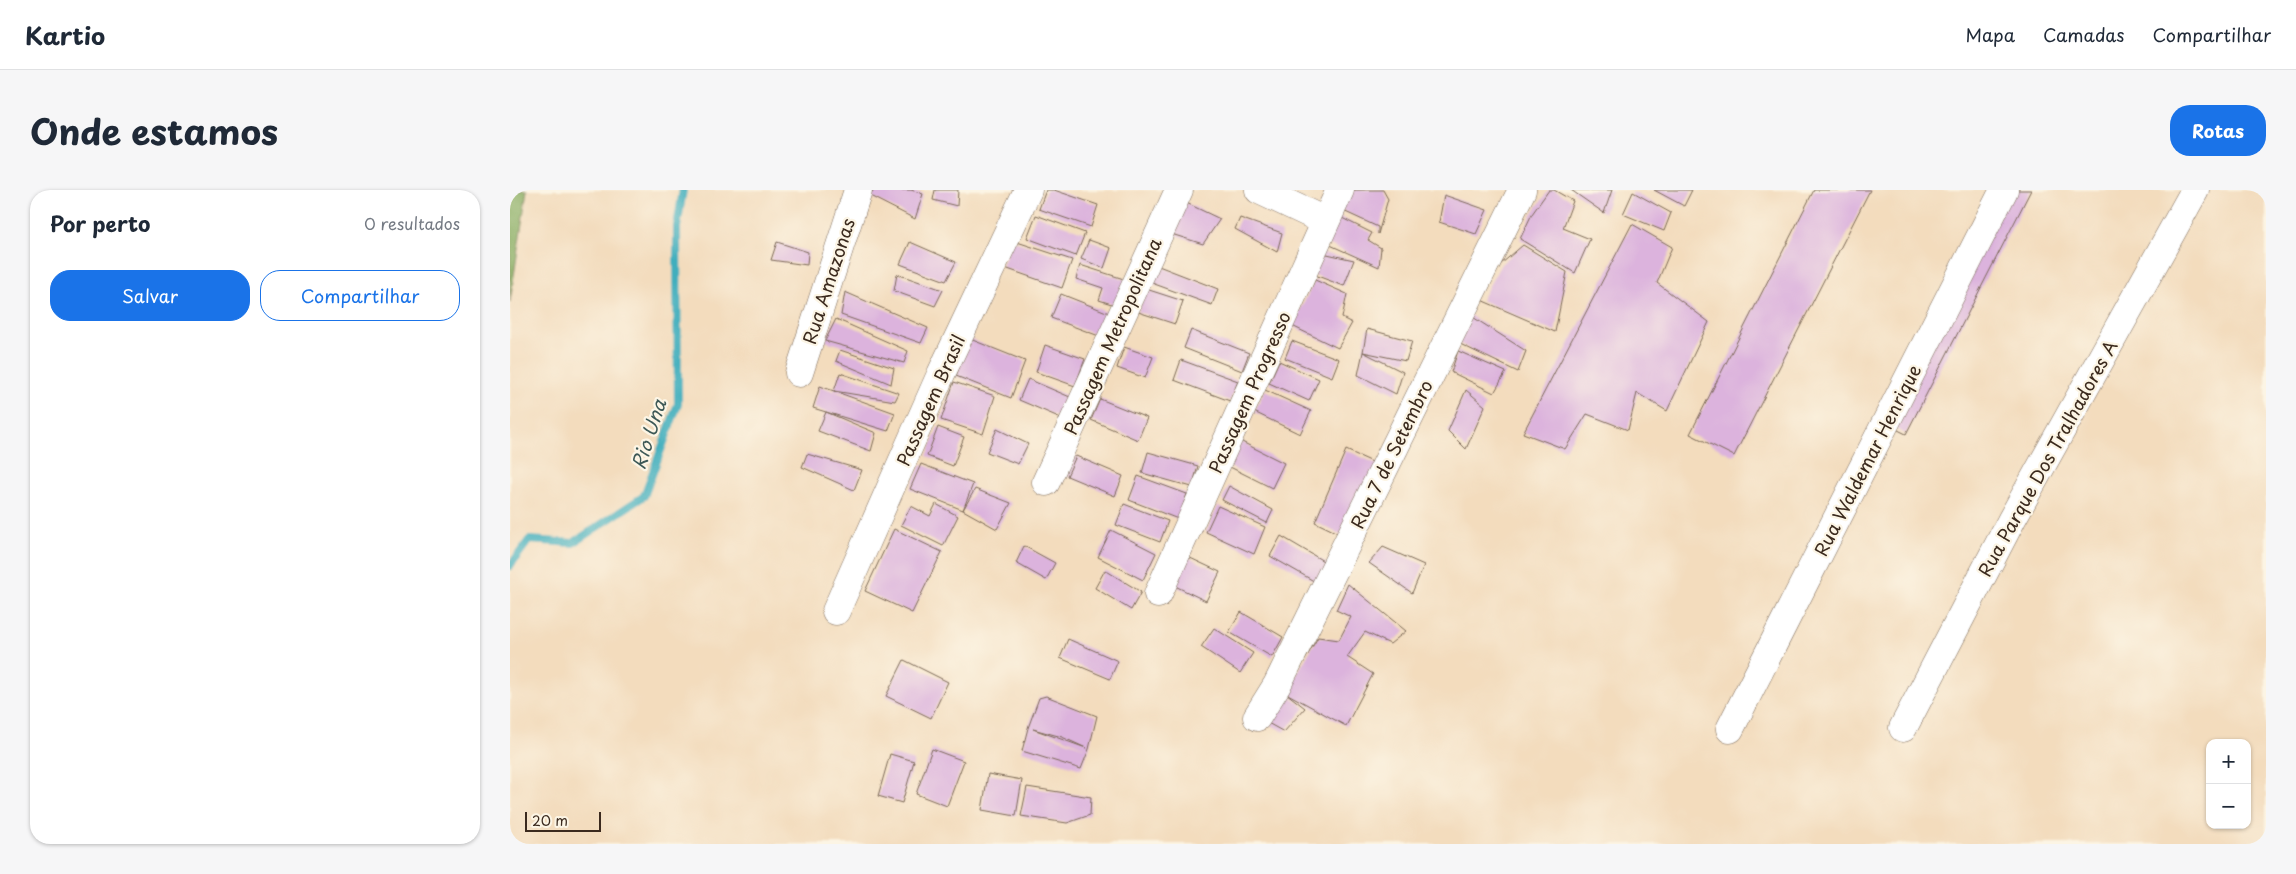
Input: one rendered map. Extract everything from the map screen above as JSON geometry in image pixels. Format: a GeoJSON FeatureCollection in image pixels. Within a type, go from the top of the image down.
{"type":"FeatureCollection","features":[{"type":"Feature","properties":{"kind":"street","name":"Rua Amazonas"},"geometry":{"type":"LineString","coordinates":[[798,372],[858,190]]}},
{"type":"Feature","properties":{"kind":"street","name":"Passagem Brasil"},"geometry":{"type":"LineString","coordinates":[[836,611],[941,374],[1028,190]]}},
{"type":"Feature","properties":{"kind":"street","name":"Passagem Metropolitana"},"geometry":{"type":"LineString","coordinates":[[1046,482],[1179,190]]}},
{"type":"Feature","properties":{"kind":"street"},"geometry":{"type":"LineString","coordinates":[[1259,190],[1324,221]]}},
{"type":"Feature","properties":{"kind":"street","name":"Passagem Progresso"},"geometry":{"type":"LineString","coordinates":[[1158,594],[1243,409],[1324,221],[1340,190]]}},
{"type":"Feature","properties":{"kind":"street","name":"Rua 7 de Setembro"},"geometry":{"type":"LineString","coordinates":[[1257,717],[1277,685],[1522,190]]}},
{"type":"Feature","properties":{"kind":"street","name":"Rua Waldemar Henrique"},"geometry":{"type":"LineString","coordinates":[[1730,729],[2004,190]]}},
{"type":"Feature","properties":{"kind":"street","name":"Rua Parque Dos Tralhadores A"},"geometry":{"type":"LineString","coordinates":[[1903,728],[2012,519],[2195,190]]}},
{"type":"Feature","properties":{"kind":"green space"},"geometry":{"type":"Polygon","coordinates":[[[510,190],[527,190],[510,302],[510,190]]]}},
{"type":"Feature","properties":{"kind":"building"},"geometry":{"type":"Polygon","coordinates":[[[873,190],[911,190],[923,194],[915,219],[870,196],[873,190]]]}},
{"type":"Feature","properties":{"kind":"building"},"geometry":{"type":"Polygon","coordinates":[[[935,190],[958,190],[957,206],[933,200],[935,190]]]}},
{"type":"Feature","properties":{"kind":"building"},"geometry":{"type":"Polygon","coordinates":[[[1046,190],[1054,190],[1098,205],[1091,227],[1039,209],[1046,190]]]}},
{"type":"Feature","properties":{"kind":"building"},"geometry":{"type":"Polygon","coordinates":[[[1348,190],[1383,190],[1388,199],[1378,234],[1378,227],[1339,209],[1348,190]]]}},
{"type":"Feature","properties":{"kind":"building"},"geometry":{"type":"Polygon","coordinates":[[[1549,190],[1554,190],[1573,201],[1563,228],[1590,239],[1575,273],[1520,239],[1532,214],[1549,190]]]}},
{"type":"Feature","properties":{"kind":"building"},"geometry":{"type":"Polygon","coordinates":[[[1571,190],[1612,190],[1604,213],[1571,190]]]}},
{"type":"Feature","properties":{"kind":"building"},"geometry":{"type":"Polygon","coordinates":[[[1654,190],[1692,190],[1684,206],[1654,190]]]}},
{"type":"Feature","properties":{"kind":"building"},"geometry":{"type":"Polygon","coordinates":[[[1814,190],[1870,190],[1734,456],[1690,434],[1814,190]]]}},
{"type":"Feature","properties":{"kind":"building"},"geometry":{"type":"Polygon","coordinates":[[[2008,190],[2031,190],[1906,434],[1888,425],[2008,190]]]}},
{"type":"Feature","properties":{"kind":"building"},"geometry":{"type":"Polygon","coordinates":[[[1633,192],[1671,213],[1664,231],[1623,214],[1633,192]]]}},
{"type":"Feature","properties":{"kind":"building"},"geometry":{"type":"Polygon","coordinates":[[[1444,195],[1487,210],[1476,234],[1439,222],[1444,195]]]}},
{"type":"Feature","properties":{"kind":"building"},"geometry":{"type":"Polygon","coordinates":[[[1178,199],[1220,219],[1203,244],[1165,232],[1178,199]]]}},
{"type":"Feature","properties":{"kind":"building"},"geometry":{"type":"Polygon","coordinates":[[[1332,213],[1372,233],[1368,240],[1381,248],[1379,267],[1319,240],[1332,213]]]}},
{"type":"Feature","properties":{"kind":"building"},"geometry":{"type":"Polygon","coordinates":[[[1036,215],[1085,233],[1076,256],[1027,238],[1036,215]]]}},
{"type":"Feature","properties":{"kind":"building"},"geometry":{"type":"Polygon","coordinates":[[[1240,218],[1282,233],[1277,252],[1235,229],[1240,218]]]}},
{"type":"Feature","properties":{"kind":"building"},"geometry":{"type":"Polygon","coordinates":[[[1632,224],[1672,247],[1657,283],[1709,322],[1667,411],[1637,393],[1628,430],[1587,414],[1565,449],[1523,433],[1632,224]]]}},
{"type":"Feature","properties":{"kind":"building"},"geometry":{"type":"Polygon","coordinates":[[[1011,240],[1072,260],[1062,288],[1002,267],[1011,240]]]}},
{"type":"Feature","properties":{"kind":"building"},"geometry":{"type":"Polygon","coordinates":[[[1089,240],[1111,248],[1104,268],[1081,259],[1089,240]]]}},
{"type":"Feature","properties":{"kind":"building"},"geometry":{"type":"Polygon","coordinates":[[[777,242],[808,252],[807,265],[771,260],[777,242]]]}},
{"type":"Feature","properties":{"kind":"building"},"geometry":{"type":"Polygon","coordinates":[[[910,242],[956,262],[946,281],[900,264],[910,242]]]}},
{"type":"Feature","properties":{"kind":"building"},"geometry":{"type":"Polygon","coordinates":[[[1523,245],[1567,272],[1555,332],[1481,300],[1501,264],[1523,245]]]}},
{"type":"Feature","properties":{"kind":"building"},"geometry":{"type":"Polygon","coordinates":[[[1318,252],[1354,260],[1344,286],[1304,271],[1318,252]]]}},
{"type":"Feature","properties":{"kind":"building"},"geometry":{"type":"Polygon","coordinates":[[[1080,265],[1130,281],[1121,307],[1099,300],[1103,288],[1076,279],[1080,265]]]}},
{"type":"Feature","properties":{"kind":"building"},"geometry":{"type":"Polygon","coordinates":[[[1156,265],[1218,289],[1212,305],[1149,282],[1156,265]]]}},
{"type":"Feature","properties":{"kind":"building"},"geometry":{"type":"Polygon","coordinates":[[[897,274],[943,290],[935,306],[894,291],[897,274]]]}},
{"type":"Feature","properties":{"kind":"building"},"geometry":{"type":"Polygon","coordinates":[[[1315,280],[1347,294],[1342,318],[1352,323],[1338,348],[1292,326],[1315,280]]]}},
{"type":"Feature","properties":{"kind":"building"},"geometry":{"type":"Polygon","coordinates":[[[1146,289],[1183,301],[1175,324],[1138,312],[1146,289]]]}},
{"type":"Feature","properties":{"kind":"building"},"geometry":{"type":"Polygon","coordinates":[[[845,292],[928,328],[921,343],[841,315],[845,292]]]}},
{"type":"Feature","properties":{"kind":"building"},"geometry":{"type":"Polygon","coordinates":[[[1061,294],[1109,313],[1099,336],[1051,318],[1061,294]]]}},
{"type":"Feature","properties":{"kind":"building"},"geometry":{"type":"Polygon","coordinates":[[[1468,314],[1526,351],[1518,372],[1458,343],[1468,314]]]}},
{"type":"Feature","properties":{"kind":"building"},"geometry":{"type":"Polygon","coordinates":[[[836,319],[908,351],[904,363],[825,341],[836,319]]]}},
{"type":"Feature","properties":{"kind":"building"},"geometry":{"type":"Polygon","coordinates":[[[1367,329],[1412,341],[1406,361],[1363,352],[1367,329]]]}},
{"type":"Feature","properties":{"kind":"building"},"geometry":{"type":"Polygon","coordinates":[[[1191,330],[1249,353],[1242,371],[1184,348],[1191,330]]]}},
{"type":"Feature","properties":{"kind":"building"},"geometry":{"type":"Polygon","coordinates":[[[970,339],[1025,361],[1011,398],[956,376],[970,339]]]}},
{"type":"Feature","properties":{"kind":"building"},"geometry":{"type":"Polygon","coordinates":[[[1292,341],[1339,359],[1332,377],[1285,358],[1292,341]]]}},
{"type":"Feature","properties":{"kind":"building"},"geometry":{"type":"Polygon","coordinates":[[[1045,345],[1085,359],[1075,386],[1036,372],[1045,345]]]}},
{"type":"Feature","properties":{"kind":"building"},"geometry":{"type":"Polygon","coordinates":[[[1124,347],[1153,357],[1145,378],[1117,368],[1124,347]]]}},
{"type":"Feature","properties":{"kind":"building"},"geometry":{"type":"Polygon","coordinates":[[[840,350],[894,368],[891,384],[836,361],[840,350]]]}},
{"type":"Feature","properties":{"kind":"building"},"geometry":{"type":"Polygon","coordinates":[[[1458,351],[1506,372],[1494,393],[1451,372],[1458,351]]]}},
{"type":"Feature","properties":{"kind":"building"},"geometry":{"type":"Polygon","coordinates":[[[1363,352],[1403,372],[1396,394],[1358,375],[1363,352]]]}},
{"type":"Feature","properties":{"kind":"building"},"geometry":{"type":"Polygon","coordinates":[[[1181,360],[1238,381],[1230,401],[1174,380],[1181,360]]]}},
{"type":"Feature","properties":{"kind":"building"},"geometry":{"type":"Polygon","coordinates":[[[1279,361],[1319,379],[1309,401],[1269,383],[1279,361]]]}},
{"type":"Feature","properties":{"kind":"building"},"geometry":{"type":"Polygon","coordinates":[[[840,373],[899,393],[895,401],[834,391],[840,373]]]}},
{"type":"Feature","properties":{"kind":"building"},"geometry":{"type":"Polygon","coordinates":[[[1028,379],[1070,397],[1061,418],[1019,400],[1028,379]]]}},
{"type":"Feature","properties":{"kind":"building"},"geometry":{"type":"Polygon","coordinates":[[[954,382],[995,396],[983,434],[941,420],[954,382]]]}},
{"type":"Feature","properties":{"kind":"building"},"geometry":{"type":"Polygon","coordinates":[[[820,386],[895,413],[888,431],[813,408],[820,386]]]}},
{"type":"Feature","properties":{"kind":"building"},"geometry":{"type":"Polygon","coordinates":[[[1265,390],[1311,411],[1300,434],[1254,412],[1265,390]]]}},
{"type":"Feature","properties":{"kind":"building"},"geometry":{"type":"Polygon","coordinates":[[[1466,390],[1485,406],[1466,449],[1448,431],[1466,390]]]}},
{"type":"Feature","properties":{"kind":"building"},"geometry":{"type":"Polygon","coordinates":[[[1100,399],[1147,418],[1138,440],[1091,420],[1100,399]]]}},
{"type":"Feature","properties":{"kind":"building"},"geometry":{"type":"Polygon","coordinates":[[[826,412],[876,433],[871,451],[818,431],[826,412]]]}},
{"type":"Feature","properties":{"kind":"building"},"geometry":{"type":"Polygon","coordinates":[[[938,427],[964,437],[953,466],[927,456],[938,427]]]}},
{"type":"Feature","properties":{"kind":"building"},"geometry":{"type":"Polygon","coordinates":[[[997,429],[1028,444],[1018,464],[987,452],[997,429]]]}},
{"type":"Feature","properties":{"kind":"building"},"geometry":{"type":"Polygon","coordinates":[[[1240,441],[1284,463],[1272,488],[1228,466],[1240,441]]]}},
{"type":"Feature","properties":{"kind":"building"},"geometry":{"type":"Polygon","coordinates":[[[1346,450],[1379,465],[1346,537],[1315,522],[1346,450]]]}},
{"type":"Feature","properties":{"kind":"building"},"geometry":{"type":"Polygon","coordinates":[[[1148,452],[1198,466],[1192,487],[1142,473],[1148,452]]]}},
{"type":"Feature","properties":{"kind":"building"},"geometry":{"type":"Polygon","coordinates":[[[807,454],[862,470],[854,490],[802,467],[807,454]]]}},
{"type":"Feature","properties":{"kind":"building"},"geometry":{"type":"Polygon","coordinates":[[[1076,456],[1123,476],[1115,496],[1067,476],[1076,456]]]}},
{"type":"Feature","properties":{"kind":"building"},"geometry":{"type":"Polygon","coordinates":[[[921,464],[973,484],[963,510],[910,489],[921,464]]]}},
{"type":"Feature","properties":{"kind":"building"},"geometry":{"type":"Polygon","coordinates":[[[1138,476],[1187,494],[1178,519],[1129,500],[1138,476]]]}},
{"type":"Feature","properties":{"kind":"building"},"geometry":{"type":"Polygon","coordinates":[[[1229,486],[1273,510],[1267,523],[1222,500],[1229,486]]]}},
{"type":"Feature","properties":{"kind":"building"},"geometry":{"type":"Polygon","coordinates":[[[975,489],[1011,503],[997,529],[963,510],[975,489]]]}},
{"type":"Feature","properties":{"kind":"building"},"geometry":{"type":"Polygon","coordinates":[[[936,504],[958,516],[943,546],[901,525],[911,506],[930,516],[936,504]]]}},
{"type":"Feature","properties":{"kind":"building"},"geometry":{"type":"Polygon","coordinates":[[[1124,504],[1168,521],[1160,542],[1116,525],[1124,504]]]}},
{"type":"Feature","properties":{"kind":"building"},"geometry":{"type":"Polygon","coordinates":[[[1218,506],[1265,527],[1254,554],[1206,532],[1218,506]]]}},
{"type":"Feature","properties":{"kind":"building"},"geometry":{"type":"Polygon","coordinates":[[[894,529],[942,552],[912,613],[865,591],[894,529]]]}},
{"type":"Feature","properties":{"kind":"building"},"geometry":{"type":"Polygon","coordinates":[[[1111,530],[1156,553],[1143,580],[1098,557],[1111,530]]]}},
{"type":"Feature","properties":{"kind":"building"},"geometry":{"type":"Polygon","coordinates":[[[1281,536],[1330,565],[1319,584],[1270,556],[1281,536]]]}},
{"type":"Feature","properties":{"kind":"building"},"geometry":{"type":"Polygon","coordinates":[[[1024,546],[1055,563],[1046,580],[1016,563],[1024,546]]]}},
{"type":"Feature","properties":{"kind":"building"},"geometry":{"type":"Polygon","coordinates":[[[1383,547],[1424,565],[1412,593],[1369,563],[1383,547]]]}},
{"type":"Feature","properties":{"kind":"building"},"geometry":{"type":"Polygon","coordinates":[[[1186,556],[1220,572],[1206,601],[1173,585],[1186,556]]]}},
{"type":"Feature","properties":{"kind":"building"},"geometry":{"type":"Polygon","coordinates":[[[1105,570],[1141,592],[1131,610],[1095,588],[1105,570]]]}},
{"type":"Feature","properties":{"kind":"building"},"geometry":{"type":"Polygon","coordinates":[[[1348,584],[1406,631],[1390,644],[1365,632],[1347,657],[1373,674],[1346,726],[1286,693],[1318,637],[1339,640],[1351,617],[1336,610],[1348,584]]]}},
{"type":"Feature","properties":{"kind":"building"},"geometry":{"type":"Polygon","coordinates":[[[1241,612],[1283,637],[1272,657],[1229,632],[1241,612]]]}},
{"type":"Feature","properties":{"kind":"building"},"geometry":{"type":"Polygon","coordinates":[[[1214,628],[1253,653],[1240,673],[1201,647],[1214,628]]]}},
{"type":"Feature","properties":{"kind":"building"},"geometry":{"type":"Polygon","coordinates":[[[1068,639],[1118,661],[1110,679],[1060,658],[1068,639]]]}},
{"type":"Feature","properties":{"kind":"building"},"geometry":{"type":"Polygon","coordinates":[[[904,660],[948,682],[931,718],[886,696],[904,660]]]}},
{"type":"Feature","properties":{"kind":"building"},"geometry":{"type":"Polygon","coordinates":[[[1286,693],[1305,708],[1284,732],[1257,717],[1286,693]]]}},
{"type":"Feature","properties":{"kind":"building"},"geometry":{"type":"Polygon","coordinates":[[[1046,696],[1097,716],[1089,749],[1081,769],[1022,751],[1039,698],[1046,696]],[[1033,729],[1086,748],[1062,737],[1033,729]]]}},
{"type":"Feature","properties":{"kind":"building"},"geometry":{"type":"Polygon","coordinates":[[[932,749],[964,761],[947,806],[916,794],[932,749]]]}},
{"type":"Feature","properties":{"kind":"building"},"geometry":{"type":"Polygon","coordinates":[[[890,754],[914,761],[902,803],[878,796],[890,754]]]}},
{"type":"Feature","properties":{"kind":"building"},"geometry":{"type":"Polygon","coordinates":[[[988,774],[1022,780],[1016,816],[982,810],[988,774]]]}},
{"type":"Feature","properties":{"kind":"building"},"geometry":{"type":"Polygon","coordinates":[[[1027,787],[1091,797],[1090,815],[1067,823],[1021,816],[1027,787]]]}},
{"type":"Feature","properties":{"kind":"waterway","name":"Rio Una"},"geometry":{"type":"LineString","coordinates":[[510,566],[529,540],[573,543],[644,496],[678,404],[677,227],[683,190]]}}]}
